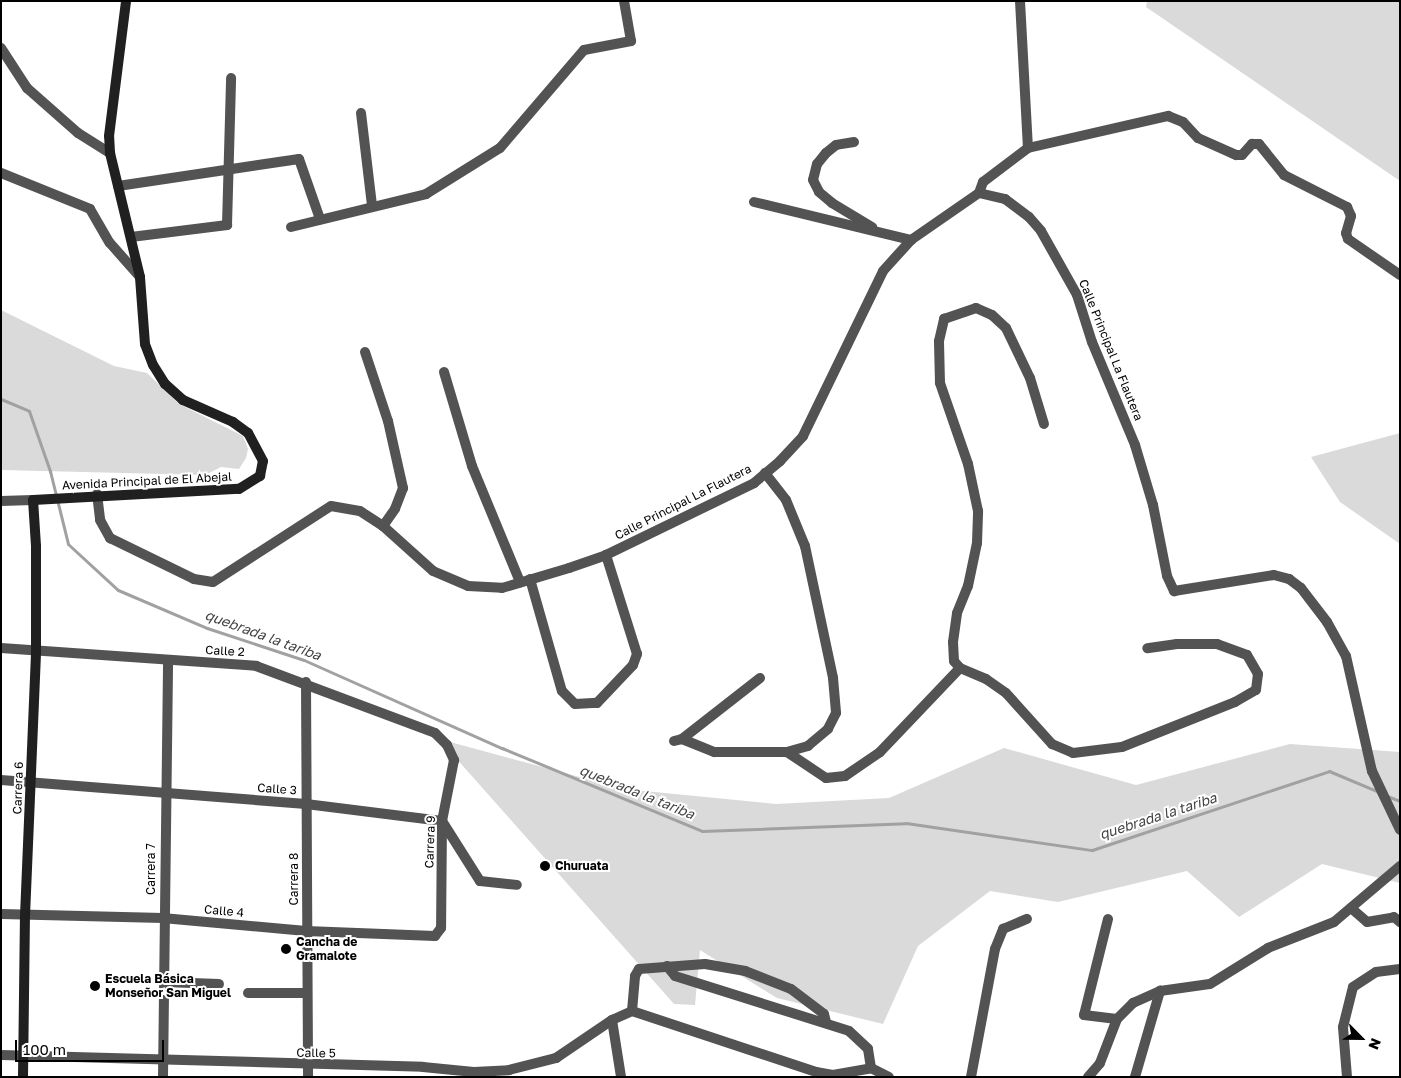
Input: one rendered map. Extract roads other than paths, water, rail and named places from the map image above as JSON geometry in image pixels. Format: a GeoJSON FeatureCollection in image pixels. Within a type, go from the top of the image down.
{"type":"FeatureCollection","features":[{"type":"Feature","properties":{"kind":"main road","name":"Avenida Principal de El Abejal"},"geometry":{"type":"LineString","coordinates":[[33,500],[96,494],[239,489],[260,476],[262,468],[263,461],[248,433],[233,422],[182,400],[165,384],[152,365],[145,344],[140,278],[110,153],[108,118],[126,1]]}},
{"type":"Feature","properties":{"kind":"main road","name":"Carrera 6"},"geometry":{"type":"LineString","coordinates":[[23,1077],[25,916],[36,651],[33,500]]}},
{"type":"Feature","properties":{"kind":"street"},"geometry":{"type":"LineString","coordinates":[[291,226],[372,205],[426,194],[500,148],[584,50],[631,41],[624,1]]}},
{"type":"Feature","properties":{"kind":"street"},"geometry":{"type":"LineString","coordinates":[[1020,1],[1028,148]]}},
{"type":"Feature","properties":{"kind":"street"},"geometry":{"type":"LineString","coordinates":[[1,48],[27,88],[78,133],[110,153]]}},
{"type":"Feature","properties":{"kind":"street"},"geometry":{"type":"LineString","coordinates":[[131,237],[227,225],[227,172],[232,137],[231,78]]}},
{"type":"Feature","properties":{"kind":"street"},"geometry":{"type":"LineString","coordinates":[[361,113],[372,205]]}},
{"type":"Feature","properties":{"kind":"street"},"geometry":{"type":"LineString","coordinates":[[979,194],[983,182],[1028,148],[1168,116],[1183,122],[1198,138],[1236,155],[1242,155],[1252,144],[1258,144],[1284,175],[1347,207],[1351,216],[1346,233],[1348,239],[1400,275]]}},
{"type":"Feature","properties":{"kind":"street"},"geometry":{"type":"LineString","coordinates":[[854,142],[836,145],[826,153],[817,164],[813,180],[819,192],[844,213],[882,233]]}},
{"type":"Feature","properties":{"kind":"street"},"geometry":{"type":"LineString","coordinates":[[118,186],[227,172],[299,159],[320,219]]}},
{"type":"Feature","properties":{"kind":"street"},"geometry":{"type":"LineString","coordinates":[[1,173],[90,209],[110,243],[140,278]]}},
{"type":"Feature","properties":{"kind":"street","name":"Calle Principal La Flautera"},"geometry":{"type":"LineString","coordinates":[[96,494],[100,520],[110,538],[194,579],[213,582],[331,506],[360,511],[383,526],[409,552],[450,580],[485,589],[525,580],[606,555],[754,483],[803,436],[883,270],[910,240],[979,194],[1005,200],[1029,217],[1078,295],[1092,342],[1135,445],[1153,505],[1167,576],[1174,591],[1274,575],[1289,579],[1301,588],[1327,622],[1346,656],[1372,771],[1400,830]]}},
{"type":"Feature","properties":{"kind":"street"},"geometry":{"type":"LineString","coordinates":[[754,202],[910,240]]}},
{"type":"Feature","properties":{"kind":"street"},"geometry":{"type":"LineString","coordinates":[[1044,424],[1030,378],[1006,328],[992,315],[976,308],[944,319],[938,342],[940,383],[968,464],[978,511],[977,543],[968,586],[957,613],[953,642],[954,660],[960,668],[986,678],[1006,693],[1052,744],[1073,753],[1122,747],[1226,706],[1256,690],[1258,674],[1247,654],[1217,644],[1177,644],[1147,648]]}},
{"type":"Feature","properties":{"kind":"street"},"geometry":{"type":"LineString","coordinates":[[365,352],[388,421],[403,488],[395,509],[383,526]]}},
{"type":"Feature","properties":{"kind":"street"},"geometry":{"type":"LineString","coordinates":[[444,372],[472,466],[525,580],[562,691],[576,704],[597,703],[633,665],[637,654],[606,555]]}},
{"type":"Feature","properties":{"kind":"street"},"geometry":{"type":"LineString","coordinates":[[760,678],[678,740],[714,752],[786,752],[808,746],[828,729],[836,713],[833,678],[805,546],[786,500],[765,473]]}},
{"type":"Feature","properties":{"kind":"street"},"geometry":{"type":"LineString","coordinates":[[1,501],[33,500]]}},
{"type":"Feature","properties":{"kind":"street","name":"Calle 2"},"geometry":{"type":"LineString","coordinates":[[1,648],[256,666],[306,682],[435,734]]}},
{"type":"Feature","properties":{"kind":"street","name":"Carrera 7"},"geometry":{"type":"LineString","coordinates":[[162,1077],[164,793],[168,661]]}},
{"type":"Feature","properties":{"kind":"street"},"geometry":{"type":"LineString","coordinates":[[786,752],[826,778],[845,776],[880,752],[960,668]]}},
{"type":"Feature","properties":{"kind":"street","name":"Carrera 8"},"geometry":{"type":"LineString","coordinates":[[306,682],[308,1077]]}},
{"type":"Feature","properties":{"kind":"street","name":"Carrera 9"},"geometry":{"type":"LineString","coordinates":[[435,734],[447,744],[454,760],[442,821],[441,928]]}},
{"type":"Feature","properties":{"kind":"street","name":"Calle 3"},"geometry":{"type":"LineString","coordinates":[[1,780],[306,804],[442,821]]}},
{"type":"Feature","properties":{"kind":"street"},"geometry":{"type":"LineString","coordinates":[[442,821],[480,881],[517,885]]}},
{"type":"Feature","properties":{"kind":"street"},"geometry":{"type":"LineString","coordinates":[[1088,1077],[1100,1064],[1117,1019],[1133,1003],[1160,990],[1210,984],[1268,948],[1334,922],[1400,866]]}},
{"type":"Feature","properties":{"kind":"street"},"geometry":{"type":"LineString","coordinates":[[1351,908],[1367,922],[1394,917],[1400,922]]}},
{"type":"Feature","properties":{"kind":"street","name":"Calle 4"},"geometry":{"type":"LineString","coordinates":[[1,914],[163,918],[306,931],[435,936],[441,928]]}},
{"type":"Feature","properties":{"kind":"street"},"geometry":{"type":"LineString","coordinates":[[971,1077],[995,949],[1003,929],[1027,919]]}},
{"type":"Feature","properties":{"kind":"street"},"geometry":{"type":"LineString","coordinates":[[1108,919],[1084,1015],[1117,1019]]}},
{"type":"Feature","properties":{"kind":"street"},"geometry":{"type":"LineString","coordinates":[[826,1022],[824,1014],[803,996],[761,976],[718,965],[667,966],[644,968],[637,972],[632,1011],[816,1072],[833,1075],[871,1068],[890,1077]]}},
{"type":"Feature","properties":{"kind":"street"},"geometry":{"type":"LineString","coordinates":[[667,966],[675,976],[826,1022],[849,1031],[860,1039],[868,1050],[871,1068]]}},
{"type":"Feature","properties":{"kind":"street"},"geometry":{"type":"LineString","coordinates":[[1347,1077],[1343,1027],[1353,987],[1376,972],[1400,969]]}},
{"type":"Feature","properties":{"kind":"street"},"geometry":{"type":"LineString","coordinates":[[164,982],[219,984]]}},
{"type":"Feature","properties":{"kind":"street"},"geometry":{"type":"LineString","coordinates":[[1135,1077],[1160,990]]}},
{"type":"Feature","properties":{"kind":"street"},"geometry":{"type":"LineString","coordinates":[[248,993],[307,993]]}},
{"type":"Feature","properties":{"kind":"street","name":"Calle 5"},"geometry":{"type":"LineString","coordinates":[[1,1055],[510,1074],[556,1058],[614,1019],[632,1011]]}},
{"type":"Feature","properties":{"kind":"street"},"geometry":{"type":"LineString","coordinates":[[614,1019],[621,1077]]}},
{"type":"Feature","properties":{"kind":"waterway","name":"quebrada la tariba"},"geometry":{"type":"LineString","coordinates":[[1,399],[29,411],[50,471],[68,544],[118,590],[207,628],[304,660],[502,748],[702,831],[906,823],[1092,850],[1329,771],[1379,792]]}},
{"type":"Feature","properties":{"kind":"waterway","name":"quebrada la tariba"},"geometry":{"type":"LineString","coordinates":[[1387,796],[1400,801]]}},
{"type":"Feature","properties":{"kind":"place","name":"Churuata"},"geometry":{"type":"Point","coordinates":[545,866]}},
{"type":"Feature","properties":{"kind":"place","name":"Cancha de Gramalote"},"geometry":{"type":"Point","coordinates":[286,949]}},
{"type":"Feature","properties":{"kind":"place","name":"Escuela Básica Monseñor San Miguel"},"geometry":{"type":"Point","coordinates":[95,986]}}]}
